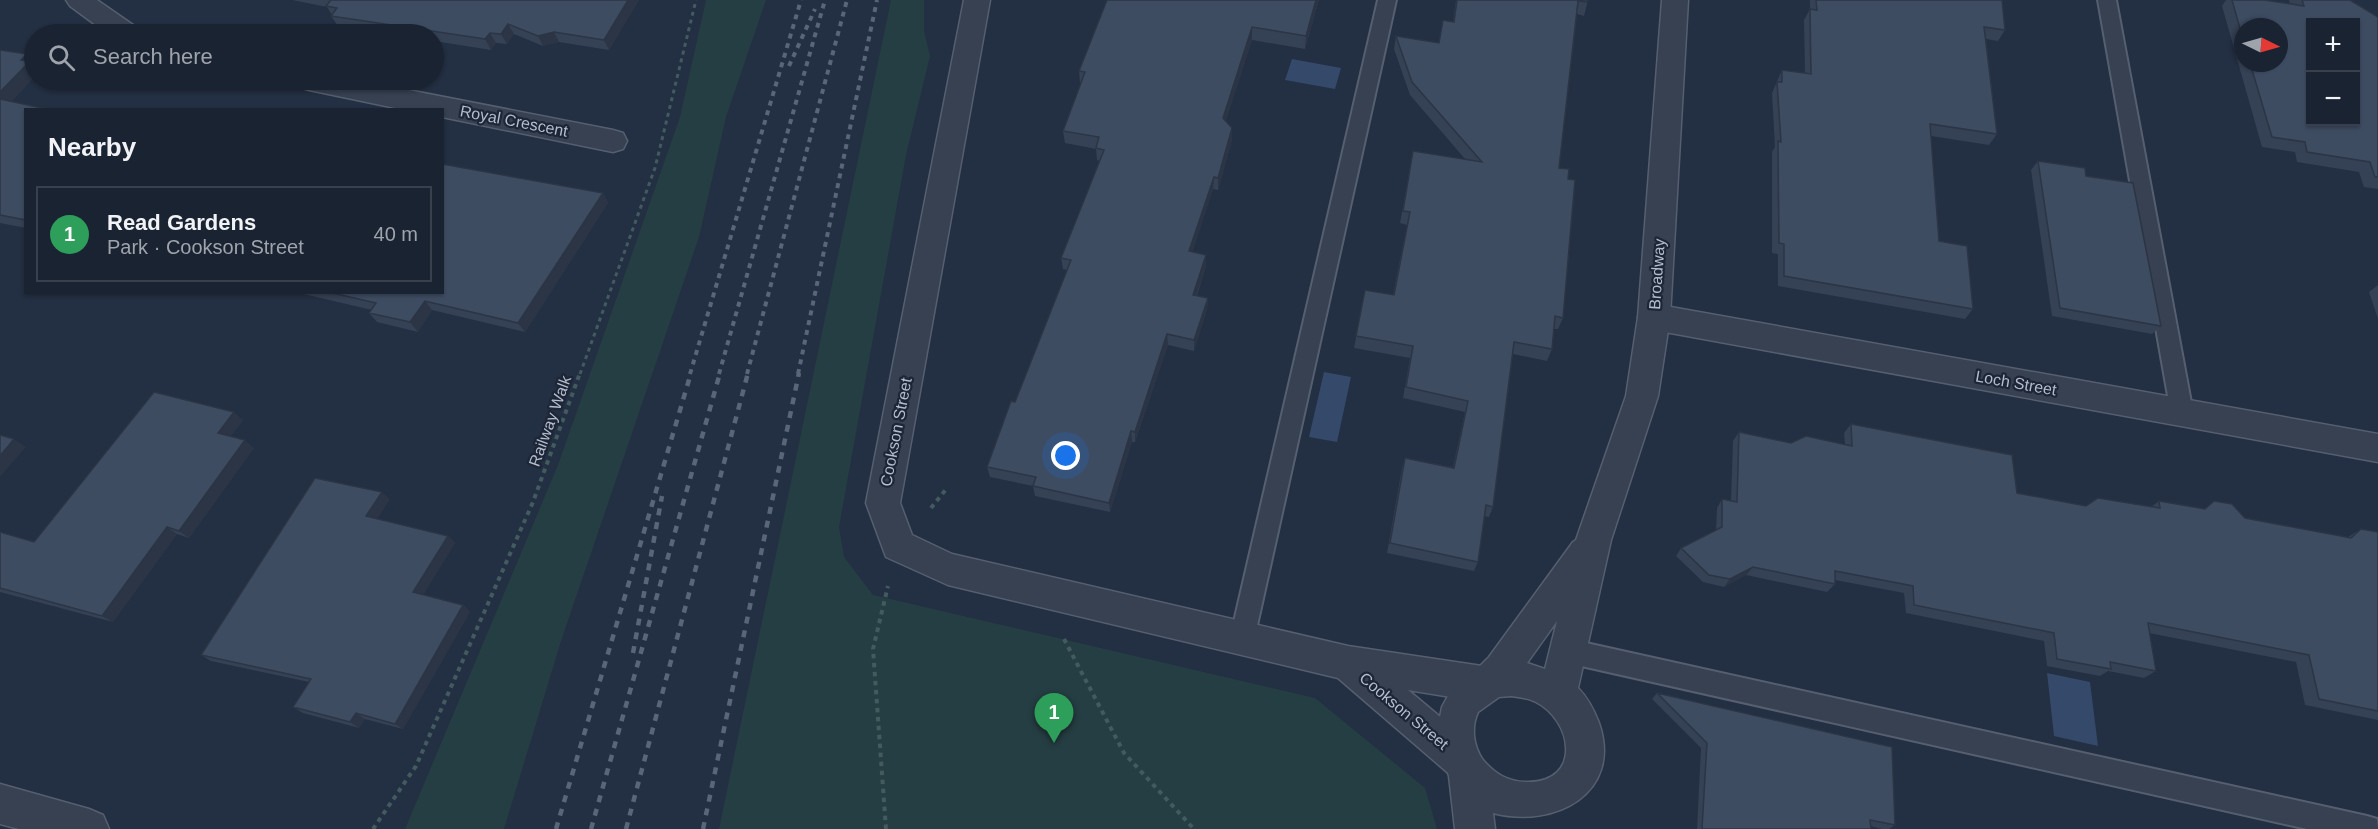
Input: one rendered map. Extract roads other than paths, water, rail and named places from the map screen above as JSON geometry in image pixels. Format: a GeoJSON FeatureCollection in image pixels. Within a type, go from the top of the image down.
{"type":"FeatureCollection","features":[{"type":"Feature","properties":{"kind":"street"},"geometry":{"type":"LineString","coordinates":[[79,0],[112,24]]}},
{"type":"Feature","properties":{"kind":"street","name":"Cookson Street"},"geometry":{"type":"LineString","coordinates":[[977,0],[883,503],[898,546],[948,569],[1242,639],[1347,663],[1488,681]]}},
{"type":"Feature","properties":{"kind":"street","name":"Broadway"},"geometry":{"type":"LineString","coordinates":[[1558,694],[1594,540],[1642,396],[1654,317],[1675,0]]}},
{"type":"Feature","properties":{"kind":"street","name":"Royal Crescent"},"geometry":{"type":"LineString","coordinates":[[359,90],[613,141]]}},
{"type":"Feature","properties":{"kind":"street","name":"Loch Street"},"geometry":{"type":"LineString","coordinates":[[1654,317],[2378,448]]}},
{"type":"Feature","properties":{"kind":"street","name":"Broadway"},"geometry":{"type":"LineString","coordinates":[[1475,829],[1464,765],[1455,737],[1457,716],[1466,697],[1488,681],[1594,540]]}},
{"type":"Feature","properties":{"kind":"street","name":"Cookson Street"},"geometry":{"type":"LineString","coordinates":[[1347,663],[1464,765]]}},
{"type":"Feature","properties":{"kind":"street"},"geometry":{"type":"LineString","coordinates":[[1464,765],[1484,788],[1528,816],[1546,801],[1565,792],[1578,775],[1586,755],[1583,732],[1574,712],[1558,694],[1537,681],[1514,676],[1488,681]]}},
{"type":"Feature","properties":{"kind":"street"},"geometry":{"type":"LineString","coordinates":[[0,804],[89,829]]}},
{"type":"Feature","properties":{"kind":"lane"},"geometry":{"type":"LineString","coordinates":[[1242,639],[1387,0]]}},
{"type":"Feature","properties":{"kind":"lane"},"geometry":{"type":"LineString","coordinates":[[2107,0],[2182,413]]}},
{"type":"Feature","properties":{"kind":"lane"},"geometry":{"type":"LineString","coordinates":[[1568,651],[2367,829]]}},
{"type":"Feature","properties":{"kind":"water"},"geometry":{"type":"Polygon","coordinates":[[[1292,59],[1341,68],[1335,89],[1285,80],[1292,59]]]}},
{"type":"Feature","properties":{"kind":"water"},"geometry":{"type":"Polygon","coordinates":[[[1324,372],[1351,377],[1337,442],[1309,437],[1324,372]]]}},
{"type":"Feature","properties":{"kind":"water"},"geometry":{"type":"Polygon","coordinates":[[[2047,673],[2090,682],[2098,746],[2054,736],[2047,673]]]}},
{"type":"Feature","properties":{"kind":"railway"},"geometry":{"type":"LineString","coordinates":[[690,374],[801,0]]}},
{"type":"Feature","properties":{"kind":"railway"},"geometry":{"type":"LineString","coordinates":[[719,374],[825,0]]}},
{"type":"Feature","properties":{"kind":"railway"},"geometry":{"type":"LineString","coordinates":[[747,374],[847,0]]}},
{"type":"Feature","properties":{"kind":"railway"},"geometry":{"type":"LineString","coordinates":[[798,374],[877,0]]}},
{"type":"Feature","properties":{"kind":"railway"},"geometry":{"type":"LineString","coordinates":[[789,66],[815,9]]}},
{"type":"Feature","properties":{"kind":"railway"},"geometry":{"type":"LineString","coordinates":[[556,829],[691,373]]}},
{"type":"Feature","properties":{"kind":"railway"},"geometry":{"type":"LineString","coordinates":[[591,829],[720,373]]}},
{"type":"Feature","properties":{"kind":"railway"},"geometry":{"type":"LineString","coordinates":[[626,829],[748,373]]}},
{"type":"Feature","properties":{"kind":"railway"},"geometry":{"type":"LineString","coordinates":[[703,829],[799,373]]}},
{"type":"Feature","properties":{"kind":"railway"},"geometry":{"type":"LineString","coordinates":[[633,653],[662,496]]}},
{"type":"Feature","properties":{"kind":"place","name":"Read Gardens"},"geometry":{"type":"Point","coordinates":[1054,743]}}]}
